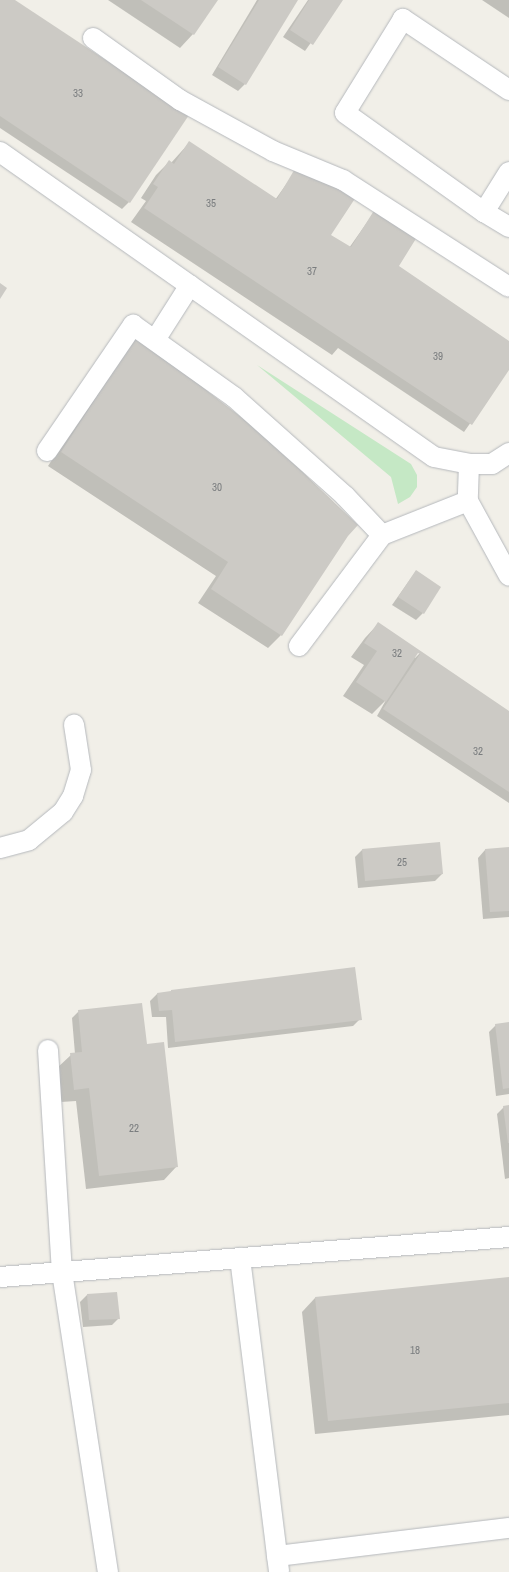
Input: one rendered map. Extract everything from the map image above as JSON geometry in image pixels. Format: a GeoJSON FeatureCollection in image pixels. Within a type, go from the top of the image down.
{"type":"FeatureCollection","features":[{"type":"Feature","properties":{"kind":"lane"},"geometry":{"type":"LineString","coordinates":[[509,90],[403,19],[345,113],[484,212],[509,227]]}},
{"type":"Feature","properties":{"kind":"lane"},"geometry":{"type":"LineString","coordinates":[[93,38],[180,100],[273,151],[344,180],[509,288]]}},
{"type":"Feature","properties":{"kind":"lane"},"geometry":{"type":"LineString","coordinates":[[0,152],[434,457],[469,464],[492,464],[509,453]]}},
{"type":"Feature","properties":{"kind":"lane"},"geometry":{"type":"LineString","coordinates":[[484,212],[509,172]]}},
{"type":"Feature","properties":{"kind":"lane"},"geometry":{"type":"LineString","coordinates":[[154,340],[190,286]]}},
{"type":"Feature","properties":{"kind":"lane"},"geometry":{"type":"LineString","coordinates":[[47,452],[133,325],[234,397],[346,496],[382,535]]}},
{"type":"Feature","properties":{"kind":"lane"},"geometry":{"type":"LineString","coordinates":[[469,464],[468,501],[509,576]]}},
{"type":"Feature","properties":{"kind":"lane"},"geometry":{"type":"LineString","coordinates":[[299,646],[382,535],[468,501]]}},
{"type":"Feature","properties":{"kind":"lane"},"geometry":{"type":"LineString","coordinates":[[0,848],[29,840],[63,812],[73,796],[81,770],[74,726]]}},
{"type":"Feature","properties":{"kind":"lane"},"geometry":{"type":"LineString","coordinates":[[48,1050],[62,1272],[108,1572]]}},
{"type":"Feature","properties":{"kind":"lane"},"geometry":{"type":"LineString","coordinates":[[0,1277],[509,1237]]}},
{"type":"Feature","properties":{"kind":"lane"},"geometry":{"type":"LineString","coordinates":[[240,1258],[278,1564],[509,1528]]}},
{"type":"Feature","properties":{"kind":"green space"},"geometry":{"type":"Polygon","coordinates":[[[257,365],[411,464],[417,475],[417,487],[410,497],[398,504],[391,477],[257,365]]]}},
{"type":"Feature","properties":{"kind":"building"},"geometry":{"type":"Polygon","coordinates":[[[0,0],[15,0],[189,115],[130,203],[0,116],[0,0]]]}},
{"type":"Feature","properties":{"kind":"building"},"geometry":{"type":"Polygon","coordinates":[[[141,0],[218,0],[194,35],[141,0]]]}},
{"type":"Feature","properties":{"kind":"building"},"geometry":{"type":"Polygon","coordinates":[[[259,0],[298,0],[246,85],[218,67],[259,0]]]}},
{"type":"Feature","properties":{"kind":"building"},"geometry":{"type":"Polygon","coordinates":[[[309,0],[343,0],[313,45],[290,30],[309,0]]]}},
{"type":"Feature","properties":{"kind":"building"},"geometry":{"type":"Polygon","coordinates":[[[189,141],[277,199],[296,167],[356,197],[331,235],[351,247],[375,209],[417,237],[399,266],[509,341],[509,370],[472,425],[144,208],[158,187],[153,184],[169,160],[174,164],[189,141]]]}},
{"type":"Feature","properties":{"kind":"building"},"geometry":{"type":"Polygon","coordinates":[[[0,283],[7,288],[0,299],[0,283]]]}},
{"type":"Feature","properties":{"kind":"building"},"geometry":{"type":"Polygon","coordinates":[[[136,336],[254,427],[358,525],[348,536],[282,636],[211,589],[228,562],[61,452],[136,336]]]}},
{"type":"Feature","properties":{"kind":"building"},"geometry":{"type":"Polygon","coordinates":[[[416,570],[441,587],[424,614],[398,597],[416,570]]]}},
{"type":"Feature","properties":{"kind":"building"},"geometry":{"type":"Polygon","coordinates":[[[378,622],[509,711],[509,792],[383,709],[420,654],[418,653],[386,702],[356,682],[377,651],[364,643],[378,622]]]}},
{"type":"Feature","properties":{"kind":"building"},"geometry":{"type":"Polygon","coordinates":[[[440,842],[443,874],[365,881],[362,849],[440,842]]]}},
{"type":"Feature","properties":{"kind":"building"},"geometry":{"type":"Polygon","coordinates":[[[509,847],[509,911],[490,912],[485,849],[509,847]]]}},
{"type":"Feature","properties":{"kind":"building"},"geometry":{"type":"Polygon","coordinates":[[[355,967],[362,1020],[175,1042],[172,1010],[159,1011],[157,993],[355,967]]]}},
{"type":"Feature","properties":{"kind":"building"},"geometry":{"type":"Polygon","coordinates":[[[142,1003],[147,1044],[164,1042],[178,1167],[99,1176],[89,1088],[74,1090],[70,1053],[82,1052],[78,1010],[142,1003]]]}},
{"type":"Feature","properties":{"kind":"building"},"geometry":{"type":"Polygon","coordinates":[[[509,1022],[509,1088],[503,1089],[495,1024],[509,1022]]]}},
{"type":"Feature","properties":{"kind":"building"},"geometry":{"type":"Polygon","coordinates":[[[509,1105],[509,1143],[508,1143],[503,1106],[509,1105]]]}},
{"type":"Feature","properties":{"kind":"building"},"geometry":{"type":"Polygon","coordinates":[[[509,1277],[509,1403],[328,1421],[315,1297],[509,1277]]]}},
{"type":"Feature","properties":{"kind":"building"},"geometry":{"type":"Polygon","coordinates":[[[117,1292],[120,1319],[89,1320],[87,1294],[117,1292]]]}}]}
